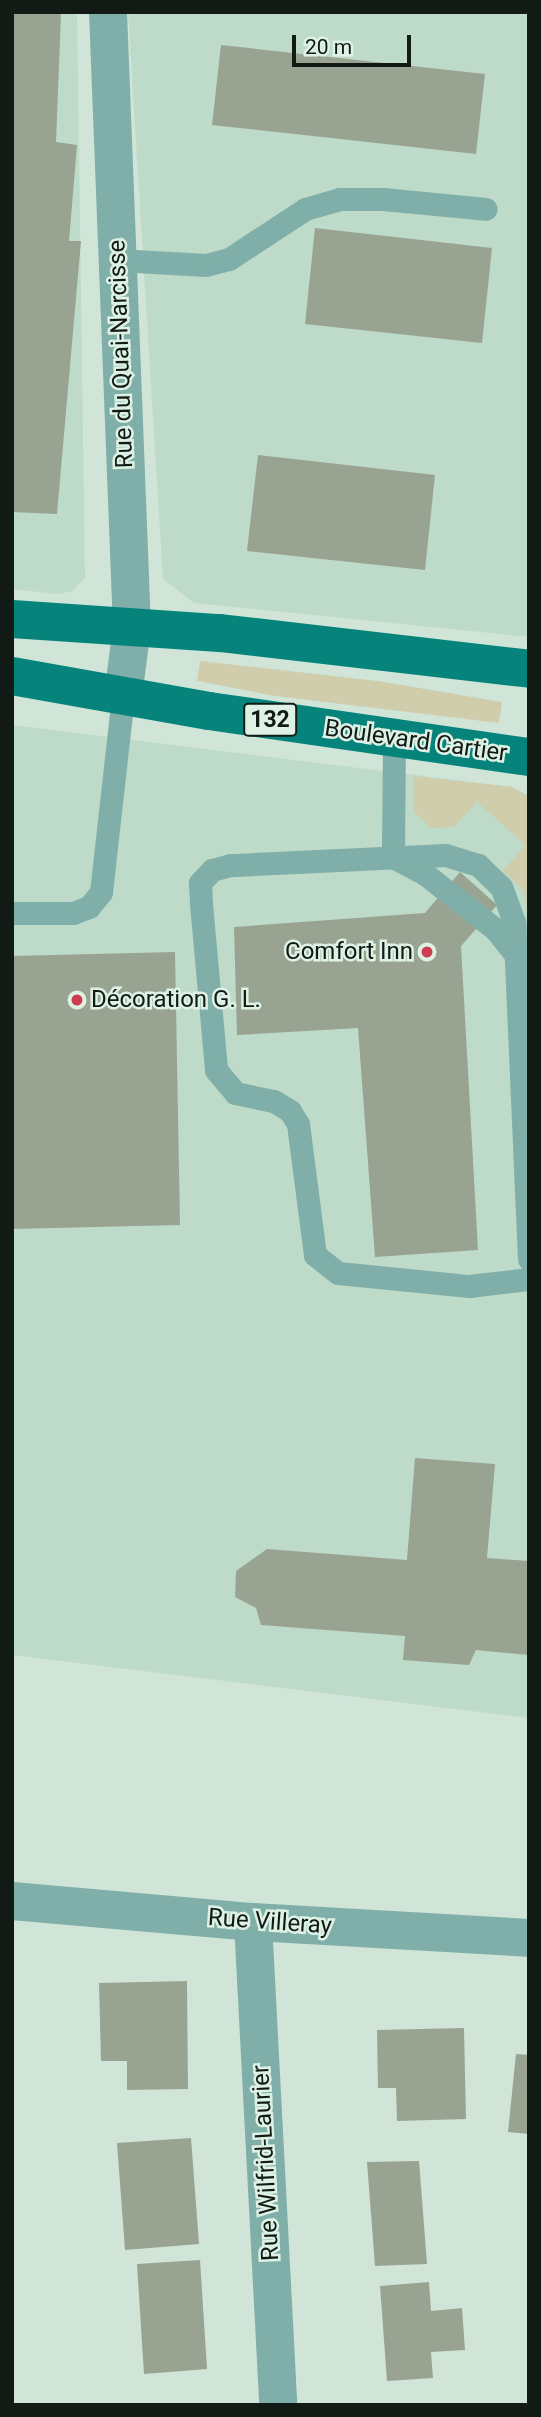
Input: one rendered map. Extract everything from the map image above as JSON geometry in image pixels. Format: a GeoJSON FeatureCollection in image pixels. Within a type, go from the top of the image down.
{"type":"FeatureCollection","features":[{"type":"Feature","properties":{"kind":"main road"},"geometry":{"type":"LineString","coordinates":[[12,619],[132,627],[529,669]]}},
{"type":"Feature","properties":{"kind":"main road","name":"Boulevard Cartier"},"geometry":{"type":"LineString","coordinates":[[12,676],[123,696],[529,757]]}},
{"type":"Feature","properties":{"kind":"street","name":"Rue du Quai-Narcisse"},"geometry":{"type":"LineString","coordinates":[[108,12],[132,627],[123,696]]}},
{"type":"Feature","properties":{"kind":"street","name":"Rue Villeray"},"geometry":{"type":"LineString","coordinates":[[12,1901],[253,1922],[529,1938]]}},
{"type":"Feature","properties":{"kind":"street","name":"Rue Wilfrid-Laurier"},"geometry":{"type":"LineString","coordinates":[[253,1922],[278,2405]]}},
{"type":"Feature","properties":{"kind":"lane"},"geometry":{"type":"LineString","coordinates":[[117,260],[206,265],[229,259],[305,209],[340,200],[383,198],[486,209]]}},
{"type":"Feature","properties":{"kind":"lane"},"geometry":{"type":"LineString","coordinates":[[12,913],[73,913],[89,908],[101,892],[123,696]]}},
{"type":"Feature","properties":{"kind":"lane"},"geometry":{"type":"LineString","coordinates":[[393,857],[394,737]]}},
{"type":"Feature","properties":{"kind":"lane"},"geometry":{"type":"LineString","coordinates":[[529,1259],[516,955],[510,901],[478,865],[446,855],[230,865],[212,870],[200,883],[210,1048],[216,1070],[235,1093],[274,1101],[290,1111],[298,1124],[315,1255],[325,1267],[338,1273],[469,1286],[529,1279]]}},
{"type":"Feature","properties":{"kind":"lane"},"geometry":{"type":"LineString","coordinates":[[393,857],[425,874],[495,929],[516,955]]}},
{"type":"Feature","properties":{"kind":"shaded area"},"geometry":{"type":"Polygon","coordinates":[[[12,12],[77,12],[85,577],[73,591],[58,594],[12,589],[12,12]]]}},
{"type":"Feature","properties":{"kind":"shaded area"},"geometry":{"type":"Polygon","coordinates":[[[128,12],[529,12],[529,637],[194,603],[163,579],[128,12]]]}},
{"type":"Feature","properties":{"kind":"shaded area"},"geometry":{"type":"Polygon","coordinates":[[[200,661],[378,681],[502,702],[499,723],[275,696],[197,681],[200,661]]]}},
{"type":"Feature","properties":{"kind":"shaded area"},"geometry":{"type":"Polygon","coordinates":[[[12,725],[512,787],[529,796],[529,1718],[12,1655],[12,725]]]}},
{"type":"Feature","properties":{"kind":"shaded area"},"geometry":{"type":"Polygon","coordinates":[[[413,776],[512,787],[529,796],[529,919],[524,890],[503,871],[525,845],[477,802],[454,827],[430,828],[414,811],[413,776]]]}},
{"type":"Feature","properties":{"kind":"building"},"geometry":{"type":"Polygon","coordinates":[[[12,12],[61,12],[56,142],[77,145],[69,241],[81,241],[57,514],[12,512],[12,12]]]}},
{"type":"Feature","properties":{"kind":"building"},"geometry":{"type":"Polygon","coordinates":[[[221,45],[485,74],[476,154],[212,125],[221,45]]]}},
{"type":"Feature","properties":{"kind":"building"},"geometry":{"type":"Polygon","coordinates":[[[315,228],[492,248],[482,343],[305,324],[315,228]]]}},
{"type":"Feature","properties":{"kind":"building"},"geometry":{"type":"Polygon","coordinates":[[[258,455],[435,475],[425,570],[247,551],[258,455]]]}},
{"type":"Feature","properties":{"kind":"building"},"geometry":{"type":"Polygon","coordinates":[[[460,872],[497,905],[461,946],[478,1250],[375,1257],[358,1028],[237,1035],[234,927],[425,913],[460,872]]]}},
{"type":"Feature","properties":{"kind":"building"},"geometry":{"type":"Polygon","coordinates":[[[175,952],[180,1225],[12,1229],[12,956],[175,952]]]}},
{"type":"Feature","properties":{"kind":"building"},"geometry":{"type":"Polygon","coordinates":[[[415,1458],[495,1464],[487,1558],[529,1561],[529,1655],[476,1650],[469,1665],[403,1660],[405,1636],[261,1625],[256,1608],[235,1597],[236,1571],[267,1549],[407,1560],[415,1458]]]}},
{"type":"Feature","properties":{"kind":"building"},"geometry":{"type":"Polygon","coordinates":[[[187,1981],[188,2089],[127,2090],[127,2061],[101,2061],[99,1983],[187,1981]]]}},
{"type":"Feature","properties":{"kind":"building"},"geometry":{"type":"Polygon","coordinates":[[[464,2028],[466,2119],[397,2121],[396,2088],[378,2088],[377,2030],[464,2028]]]}},
{"type":"Feature","properties":{"kind":"building"},"geometry":{"type":"Polygon","coordinates":[[[516,2054],[529,2055],[529,2134],[508,2132],[516,2054]]]}},
{"type":"Feature","properties":{"kind":"building"},"geometry":{"type":"Polygon","coordinates":[[[191,2138],[199,2244],[125,2250],[117,2143],[191,2138]]]}},
{"type":"Feature","properties":{"kind":"building"},"geometry":{"type":"Polygon","coordinates":[[[419,2161],[427,2264],[375,2266],[367,2162],[419,2161]]]}},
{"type":"Feature","properties":{"kind":"building"},"geometry":{"type":"Polygon","coordinates":[[[200,2260],[207,2369],[144,2374],[137,2264],[200,2260]]]}},
{"type":"Feature","properties":{"kind":"building"},"geometry":{"type":"Polygon","coordinates":[[[429,2282],[431,2311],[462,2308],[465,2350],[431,2352],[433,2378],[387,2381],[380,2286],[429,2282]]]}},
{"type":"Feature","properties":{"kind":"place","name":"Comfort Inn"},"geometry":{"type":"Point","coordinates":[427,952]}},
{"type":"Feature","properties":{"kind":"place","name":"Décoration G. L."},"geometry":{"type":"Point","coordinates":[77,1000]}}]}
